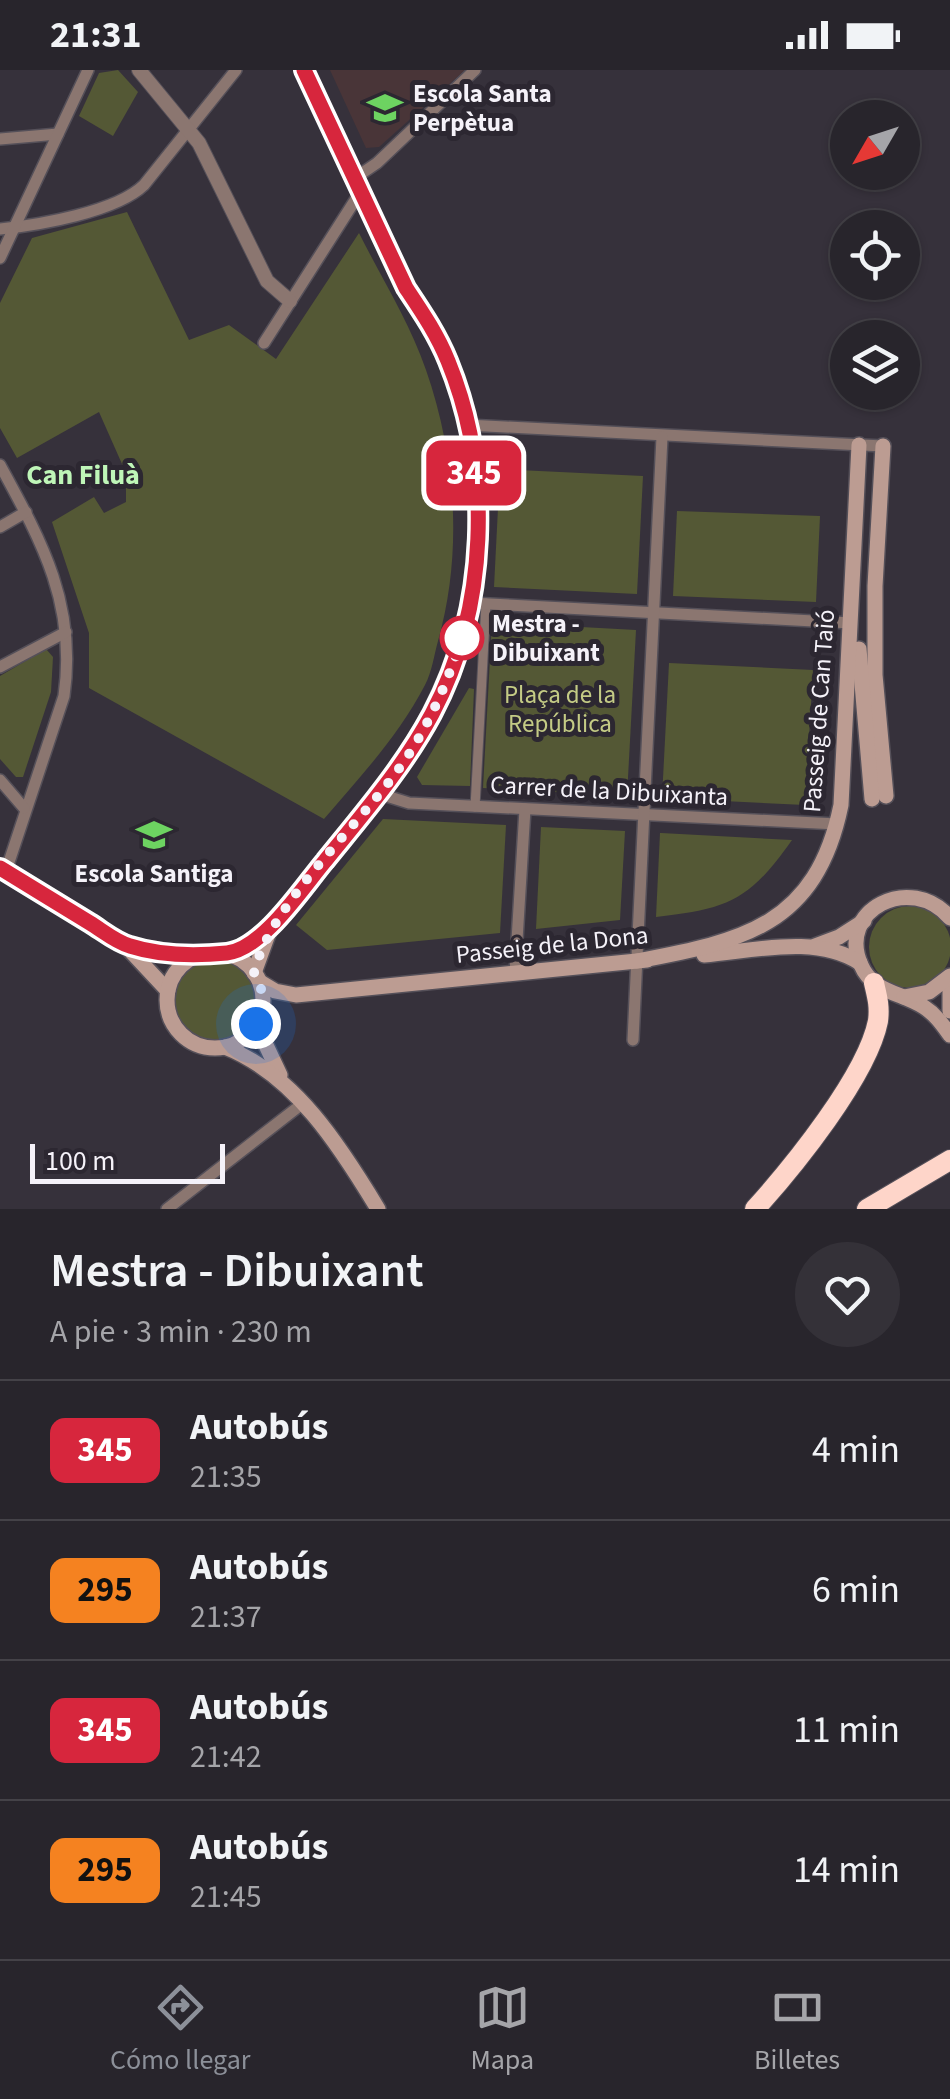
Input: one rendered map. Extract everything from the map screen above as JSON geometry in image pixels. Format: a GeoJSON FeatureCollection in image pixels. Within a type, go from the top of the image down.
{"type":"FeatureCollection","features":[{"type":"Feature","properties":{"kind":"highway"},"geometry":{"type":"LineString","coordinates":[[756,1209],[820,1126],[870,1046],[879,1011],[874,983]]}},
{"type":"Feature","properties":{"kind":"highway"},"geometry":{"type":"LineString","coordinates":[[867,1209],[950,1160]]}},
{"type":"Feature","properties":{"kind":"main road"},"geometry":{"type":"LineString","coordinates":[[126,946],[195,956],[228,953],[272,925],[380,794],[418,740],[443,692],[478,603],[478,509],[467,424],[447,360],[425,315],[406,288],[304,70]]}},
{"type":"Feature","properties":{"kind":"main road","name":"Passeig de Can Taió"},"geometry":{"type":"LineString","coordinates":[[859,453],[865,477],[859,650],[879,798],[874,586],[883,446]]}},
{"type":"Feature","properties":{"kind":"main road","name":"Passeig de Can Taió"},"geometry":{"type":"LineString","coordinates":[[636,961],[720,944],[763,926],[804,889],[819,868],[841,805],[859,453]]}},
{"type":"Feature","properties":{"kind":"main road"},"geometry":{"type":"LineString","coordinates":[[3,869],[126,946],[168,991]]}},
{"type":"Feature","properties":{"kind":"main road","name":"Passeig de la Dona"},"geometry":{"type":"LineString","coordinates":[[257,978],[275,991],[296,995],[814,946],[839,937],[879,904],[910,896],[926,899],[950,918]]}},
{"type":"Feature","properties":{"kind":"main road"},"geometry":{"type":"LineString","coordinates":[[864,920],[858,938],[860,963],[874,983],[929,1010],[950,1035]]}},
{"type":"Feature","properties":{"kind":"main road"},"geometry":{"type":"LineString","coordinates":[[272,925],[257,978],[259,1018],[282,1079]]}},
{"type":"Feature","properties":{"kind":"main road","name":"Passeig de la Dona"},"geometry":{"type":"LineString","coordinates":[[814,946],[835,950],[860,963]]}},
{"type":"Feature","properties":{"kind":"main road"},"geometry":{"type":"LineString","coordinates":[[228,953],[257,978]]}},
{"type":"Feature","properties":{"kind":"main road"},"geometry":{"type":"LineString","coordinates":[[195,956],[174,975],[168,991],[166,1006],[170,1018],[184,1036],[212,1048],[226,1047],[240,1040],[259,1018]]}},
{"type":"Feature","properties":{"kind":"main road"},"geometry":{"type":"LineString","coordinates":[[904,997],[922,995],[950,977]]}},
{"type":"Feature","properties":{"kind":"main road"},"geometry":{"type":"LineString","coordinates":[[950,977],[950,1011]]}},
{"type":"Feature","properties":{"kind":"main road","name":"Passeig de la Dona"},"geometry":{"type":"LineString","coordinates":[[259,1018],[296,995]]}},
{"type":"Feature","properties":{"kind":"main road"},"geometry":{"type":"LineString","coordinates":[[226,1047],[250,1057],[282,1079],[360,1178],[378,1209]]}},
{"type":"Feature","properties":{"kind":"main road"},"geometry":{"type":"LineString","coordinates":[[360,1178],[364,1209]]}},
{"type":"Feature","properties":{"kind":"street"},"geometry":{"type":"LineString","coordinates":[[0,258],[88,70]]}},
{"type":"Feature","properties":{"kind":"street"},"geometry":{"type":"LineString","coordinates":[[139,70],[188,128],[212,166],[266,281],[290,302]]}},
{"type":"Feature","properties":{"kind":"street"},"geometry":{"type":"LineString","coordinates":[[0,229],[131,197],[236,70]]}},
{"type":"Feature","properties":{"kind":"street"},"geometry":{"type":"LineString","coordinates":[[264,343],[358,184],[474,70]]}},
{"type":"Feature","properties":{"kind":"street"},"geometry":{"type":"LineString","coordinates":[[0,139],[58,134]]}},
{"type":"Feature","properties":{"kind":"street"},"geometry":{"type":"LineString","coordinates":[[467,424],[859,453],[883,446]]}},
{"type":"Feature","properties":{"kind":"street"},"geometry":{"type":"LineString","coordinates":[[633,1040],[662,437]]}},
{"type":"Feature","properties":{"kind":"street"},"geometry":{"type":"LineString","coordinates":[[0,465],[50,563],[66,632],[68,667],[64,696],[3,869]]}},
{"type":"Feature","properties":{"kind":"street"},"geometry":{"type":"LineString","coordinates":[[0,527],[26,512]]}},
{"type":"Feature","properties":{"kind":"street"},"geometry":{"type":"LineString","coordinates":[[476,807],[478,603],[851,622]]}},
{"type":"Feature","properties":{"kind":"street"},"geometry":{"type":"LineString","coordinates":[[2,663],[66,632]]}},
{"type":"Feature","properties":{"kind":"street"},"geometry":{"type":"LineString","coordinates":[[0,780],[24,808]]}},
{"type":"Feature","properties":{"kind":"street","name":"Carrer de la Dibuixanta"},"geometry":{"type":"LineString","coordinates":[[380,794],[410,803],[837,824]]}},
{"type":"Feature","properties":{"kind":"street"},"geometry":{"type":"LineString","coordinates":[[515,973],[524,808]]}},
{"type":"Feature","properties":{"kind":"street"},"geometry":{"type":"LineString","coordinates":[[167,1209],[302,1104]]}},
{"type":"Feature","properties":{"kind":"shaded area","name":"Escola Santa Perpètua"},"geometry":{"type":"Polygon","coordinates":[[[330,70],[465,70],[379,147],[366,148],[330,70]]]}},
{"type":"Feature","properties":{"kind":"green space"},"geometry":{"type":"Polygon","coordinates":[[[118,70],[138,92],[113,136],[79,116],[99,73],[118,70]]]}},
{"type":"Feature","properties":{"kind":"green space"},"geometry":{"type":"Polygon","coordinates":[[[127,212],[189,340],[229,325],[276,359],[359,233],[404,318],[426,370],[444,436],[453,505],[446,608],[429,675],[415,703],[379,755],[324,819],[89,688],[89,633],[52,522],[94,497],[104,513],[126,502],[126,473],[99,412],[17,458],[0,428],[0,303],[32,238],[127,212]]]}},
{"type":"Feature","properties":{"kind":"green space"},"geometry":{"type":"Polygon","coordinates":[[[500,469],[643,476],[637,594],[494,587],[500,469]]]}},
{"type":"Feature","properties":{"kind":"green space"},"geometry":{"type":"Polygon","coordinates":[[[677,511],[820,516],[816,602],[673,596],[677,511]]]}},
{"type":"Feature","properties":{"kind":"green space","name":"Plaça de la República"},"geometry":{"type":"Polygon","coordinates":[[[492,622],[636,630],[627,796],[483,788],[492,622]]]}},
{"type":"Feature","properties":{"kind":"green space"},"geometry":{"type":"Polygon","coordinates":[[[46,649],[53,657],[51,692],[23,777],[16,777],[0,759],[0,676],[46,649]]]}},
{"type":"Feature","properties":{"kind":"green space","name":"Plaça de la República"},"geometry":{"type":"Polygon","coordinates":[[[669,663],[813,670],[805,805],[662,798],[669,663]]]}},
{"type":"Feature","properties":{"kind":"green space"},"geometry":{"type":"Polygon","coordinates":[[[469,688],[474,689],[470,786],[422,785],[417,777],[469,688]]]}},
{"type":"Feature","properties":{"kind":"green space"},"geometry":{"type":"Polygon","coordinates":[[[383,819],[506,825],[500,933],[327,950],[296,925],[383,819]]]}},
{"type":"Feature","properties":{"kind":"green space"},"geometry":{"type":"Polygon","coordinates":[[[541,827],[625,831],[620,920],[536,929],[541,827]]]}},
{"type":"Feature","properties":{"kind":"green space"},"geometry":{"type":"Polygon","coordinates":[[[660,833],[792,840],[763,877],[735,898],[702,910],[656,917],[660,833]]]}},
{"type":"Feature","properties":{"kind":"green space"},"geometry":{"type":"Polygon","coordinates":[[[910,906],[926,909],[939,918],[948,931],[948,963],[939,976],[926,985],[910,988],[894,985],[881,976],[872,963],[869,947],[872,931],[881,918],[894,909],[910,906]]]}},
{"type":"Feature","properties":{"kind":"green space"},"geometry":{"type":"Polygon","coordinates":[[[215,952],[233,956],[249,966],[259,982],[263,1000],[259,1018],[249,1034],[233,1044],[215,1048],[197,1044],[181,1034],[171,1018],[167,1000],[171,982],[181,966],[197,956],[215,952]]]}},
{"type":"Feature","properties":{"kind":"bus line","name":"345"},"geometry":{"type":"LineString","coordinates":[[0,868],[126,946],[195,956],[228,953],[248,944],[272,925],[380,794],[418,740],[454,664],[471,600],[478,532],[466,415],[447,360],[425,315],[406,288],[304,70]]}},
{"type":"Feature","properties":{"kind":"place","name":"Escola Santa Perpètua"},"geometry":{"type":"Point","coordinates":[385,108]}},
{"type":"Feature","properties":{"kind":"place","name":"Mestra - Dibuixant"},"geometry":{"type":"Point","coordinates":[462,638]}},
{"type":"Feature","properties":{"kind":"place","name":"Escola Santiga"},"geometry":{"type":"Point","coordinates":[154,835]}},
{"type":"Feature","properties":{"kind":"district","name":"Can Filuà"},"geometry":{"type":"Point","coordinates":[83,475]}},
{"type":"Feature","properties":{"kind":"route"},"geometry":{"type":"LineString","coordinates":[[256,1024],[262,993],[254,973],[272,925],[403,763],[443,692],[462,638]]}}]}
